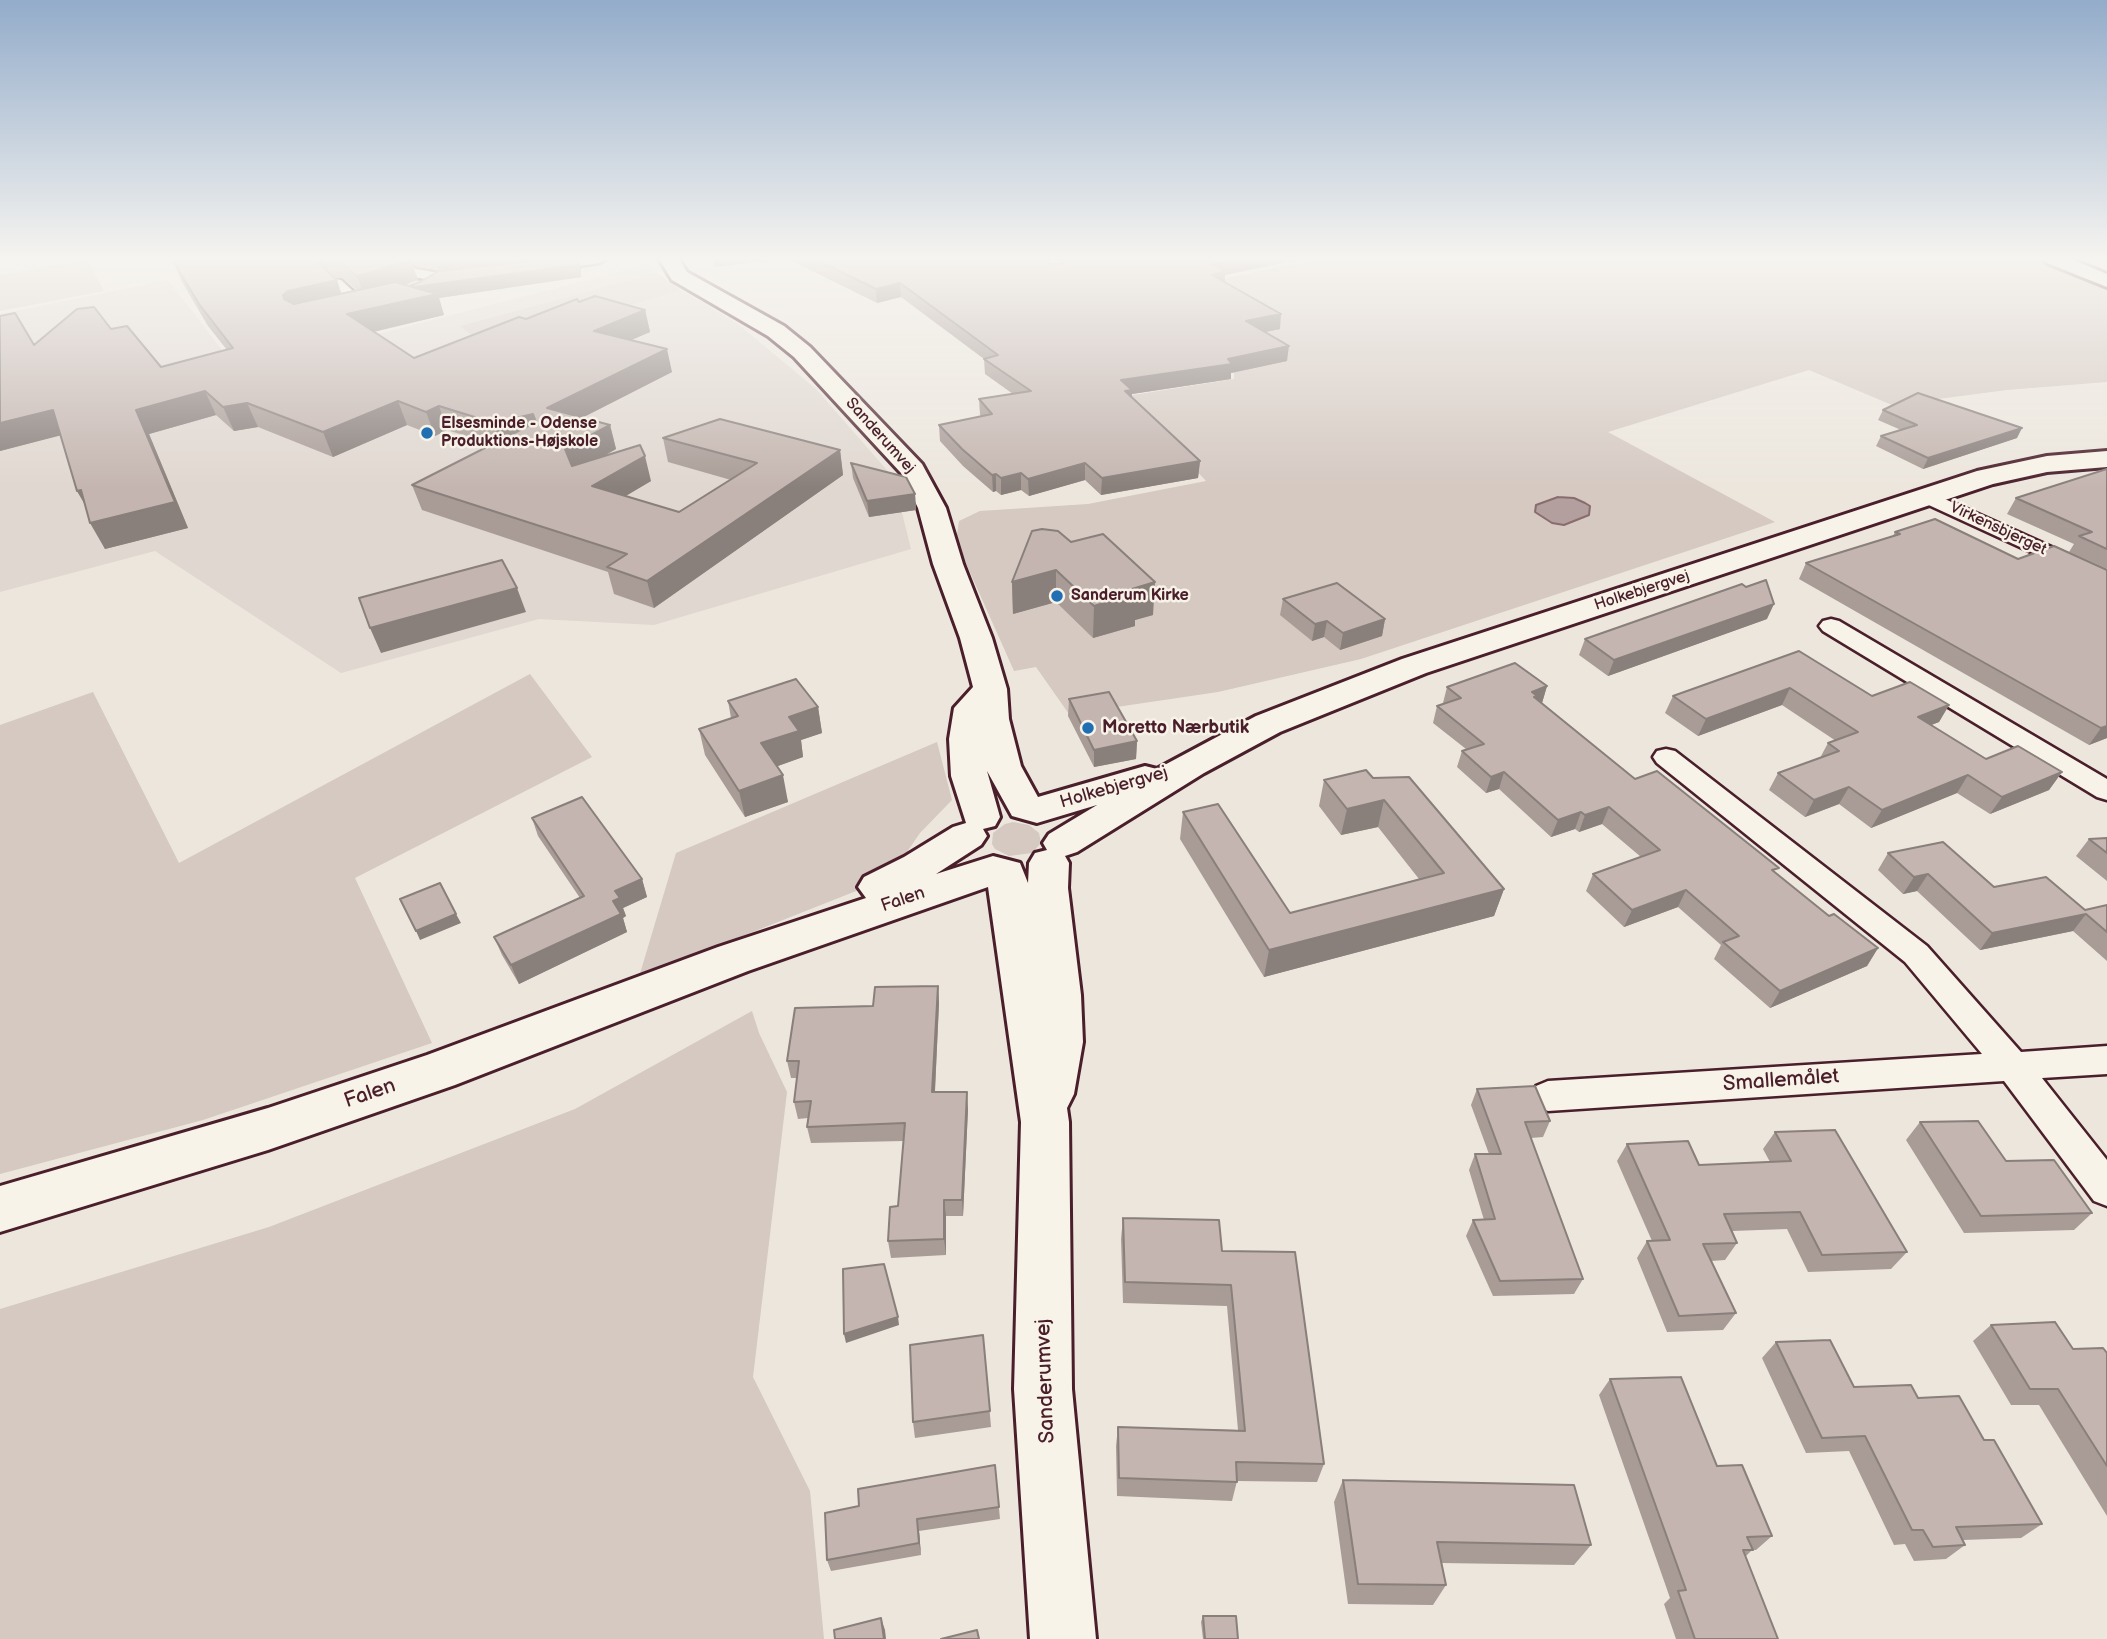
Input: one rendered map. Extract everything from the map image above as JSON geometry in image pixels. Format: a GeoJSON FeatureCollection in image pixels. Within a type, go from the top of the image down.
{"type":"FeatureCollection","features":[{"type":"Feature","properties":{"kind":"street","name":"Sanderumvej"},"geometry":{"type":"LineString","coordinates":[[782,335],[802,352],[913,470],[932,509],[948,564],[976,638],[990,689],[990,719],[1003,766],[1031,809]]}},
{"type":"Feature","properties":{"kind":"street","name":"Holkebjergvej"},"geometry":{"type":"LineString","coordinates":[[1056,853],[1191,765],[1268,724],[1414,666],[2014,470],[2107,459]]}},
{"type":"Feature","properties":{"kind":"street","name":"Virkensbjerget"},"geometry":{"type":"LineString","coordinates":[[1927,497],[2107,580]]}},
{"type":"Feature","properties":{"kind":"street"},"geometry":{"type":"LineString","coordinates":[[1831,626],[2107,791]]}},
{"type":"Feature","properties":{"kind":"street"},"geometry":{"type":"LineString","coordinates":[[974,826],[994,810],[1031,809],[1057,823],[1062,833],[1056,853],[1035,870],[1000,871],[972,857],[967,847],[974,826],[967,739],[971,708],[990,689]]}},
{"type":"Feature","properties":{"kind":"street"},"geometry":{"type":"LineString","coordinates":[[1666,757],[1916,954],[2013,1066],[2107,1189]]}},
{"type":"Feature","properties":{"kind":"street","name":"Holkebjergvej"},"geometry":{"type":"LineString","coordinates":[[1031,809],[1191,765]]}},
{"type":"Feature","properties":{"kind":"street","name":"Falen"},"geometry":{"type":"LineString","coordinates":[[733,959],[918,867],[974,826]]}},
{"type":"Feature","properties":{"kind":"street","name":"Sanderumvej"},"geometry":{"type":"LineString","coordinates":[[1045,1122],[1060,1042],[1059,995],[1048,888],[1056,853]]}},
{"type":"Feature","properties":{"kind":"street","name":"Sanderumvej"},"geometry":{"type":"LineString","coordinates":[[1000,871],[1045,1122],[1044,1389],[1063,1639]]}},
{"type":"Feature","properties":{"kind":"street","name":"Falen"},"geometry":{"type":"LineString","coordinates":[[0,1209],[268,1129],[438,1071],[733,959],[1000,871]]}},
{"type":"Feature","properties":{"kind":"street","name":"Smallemålet"},"geometry":{"type":"LineString","coordinates":[[1548,1096],[2107,1060]]}},
{"type":"Feature","properties":{"kind":"shaded area","name":"Elsesminde - Odense Produktions-Højskole"},"geometry":{"type":"Polygon","coordinates":[[[0,335],[211,335],[229,359],[373,335],[752,335],[816,389],[893,477],[911,549],[654,625],[539,619],[341,673],[155,551],[0,592],[0,335]]]}},
{"type":"Feature","properties":{"kind":"shaded area"},"geometry":{"type":"Polygon","coordinates":[[[472,335],[530,335],[488,348],[472,335]]]}},
{"type":"Feature","properties":{"kind":"shaded area"},"geometry":{"type":"Polygon","coordinates":[[[1228,335],[2107,335],[2107,382],[2007,390],[1892,405],[1809,370],[1608,432],[1775,522],[1361,659],[1218,692],[1069,714],[1036,667],[1014,671],[956,541],[959,521],[980,511],[1088,504],[1206,481],[1127,396],[1234,379],[1228,335]]]}},
{"type":"Feature","properties":{"kind":"shaded area"},"geometry":{"type":"Polygon","coordinates":[[[1558,497],[1574,498],[1585,503],[1590,506],[1589,515],[1564,525],[1552,523],[1535,512],[1536,505],[1558,497]]]}},
{"type":"Feature","properties":{"kind":"shaded area"},"geometry":{"type":"Polygon","coordinates":[[[530,674],[592,757],[355,878],[432,1043],[203,1120],[0,1174],[0,725],[93,692],[179,863],[530,674]]]}},
{"type":"Feature","properties":{"kind":"shaded area"},"geometry":{"type":"Polygon","coordinates":[[[937,742],[952,800],[920,833],[889,878],[639,977],[676,853],[937,742]]]}},
{"type":"Feature","properties":{"kind":"shaded area"},"geometry":{"type":"Polygon","coordinates":[[[1013,822],[1029,825],[1039,833],[1041,843],[1032,853],[1009,856],[995,849],[992,844],[993,833],[1005,824],[1013,822]]]}},
{"type":"Feature","properties":{"kind":"shaded area"},"geometry":{"type":"Polygon","coordinates":[[[752,1011],[759,1033],[787,1092],[753,1377],[810,1491],[824,1639],[0,1639],[0,1309],[269,1227],[575,1109],[752,1011]]]}},
{"type":"Feature","properties":{"kind":"building"},"geometry":{"type":"Polygon","coordinates":[[[0,335],[28,335],[34,345],[45,335],[135,335],[161,367],[233,348],[223,335],[380,335],[414,358],[472,335],[612,335],[667,349],[547,408],[610,425],[565,449],[572,466],[640,445],[645,456],[592,486],[679,512],[757,463],[663,438],[720,419],[840,450],[647,581],[607,567],[627,554],[412,485],[536,422],[533,414],[494,423],[439,406],[426,412],[398,401],[323,432],[247,403],[223,407],[205,391],[136,410],[175,502],[90,523],[81,490],[77,491],[53,410],[0,423],[0,335]]]}},
{"type":"Feature","properties":{"kind":"building"},"geometry":{"type":"Polygon","coordinates":[[[971,335],[1271,335],[1289,346],[1228,359],[1232,364],[1121,380],[1132,390],[1125,391],[1200,461],[1102,478],[1085,463],[1028,479],[1021,473],[1001,478],[996,474],[992,475],[939,425],[992,414],[979,399],[1031,391],[984,359],[998,355],[971,335]]]}},
{"type":"Feature","properties":{"kind":"building"},"geometry":{"type":"Polygon","coordinates":[[[1918,393],[2022,428],[1928,458],[1881,436],[1917,425],[1883,410],[1918,393]]]}},
{"type":"Feature","properties":{"kind":"building"},"geometry":{"type":"Polygon","coordinates":[[[851,463],[906,477],[915,494],[867,501],[851,463]]]}},
{"type":"Feature","properties":{"kind":"building"},"geometry":{"type":"Polygon","coordinates":[[[2107,469],[2107,549],[2079,536],[2092,532],[2016,498],[2107,469]]]}},
{"type":"Feature","properties":{"kind":"building"},"geometry":{"type":"Polygon","coordinates":[[[1935,519],[2018,559],[2054,546],[2107,570],[2107,726],[2101,728],[1806,563],[1900,534],[1895,532],[1935,519]]]}},
{"type":"Feature","properties":{"kind":"building"},"geometry":{"type":"Polygon","coordinates":[[[1032,531],[1058,531],[1071,542],[1103,534],[1155,582],[1132,589],[1136,593],[1094,606],[1056,570],[1012,582],[1032,531]]]}},
{"type":"Feature","properties":{"kind":"building"},"geometry":{"type":"Polygon","coordinates":[[[502,560],[517,588],[370,628],[359,598],[502,560]]]}},
{"type":"Feature","properties":{"kind":"building"},"geometry":{"type":"Polygon","coordinates":[[[1766,580],[1774,604],[1614,660],[1585,639],[1742,584],[1746,587],[1766,580]]]}},
{"type":"Feature","properties":{"kind":"building"},"geometry":{"type":"Polygon","coordinates":[[[1337,583],[1385,619],[1343,633],[1327,621],[1315,624],[1283,599],[1337,583]]]}},
{"type":"Feature","properties":{"kind":"building"},"geometry":{"type":"Polygon","coordinates":[[[1799,651],[1872,696],[1910,682],[1949,705],[1918,717],[1986,759],[2018,746],[2062,772],[2002,797],[1968,775],[1882,810],[1849,787],[1814,800],[1778,773],[1839,751],[1828,743],[1858,732],[1790,688],[1706,719],[1673,696],[1799,651]]]}},
{"type":"Feature","properties":{"kind":"building"},"geometry":{"type":"Polygon","coordinates":[[[1515,663],[1547,686],[1532,692],[1537,696],[1534,697],[1635,779],[1657,771],[1779,868],[1772,870],[1829,916],[1834,914],[1878,948],[1780,991],[1723,942],[1739,936],[1686,890],[1632,910],[1593,874],[1660,850],[1609,807],[1558,820],[1504,772],[1491,777],[1462,751],[1484,744],[1437,706],[1461,698],[1447,687],[1515,663]]]}},
{"type":"Feature","properties":{"kind":"building"},"geometry":{"type":"Polygon","coordinates":[[[796,679],[818,707],[789,717],[799,731],[761,743],[783,775],[739,791],[699,729],[738,716],[728,701],[796,679]]]}},
{"type":"Feature","properties":{"kind":"building"},"geometry":{"type":"Polygon","coordinates":[[[1109,692],[1137,741],[1094,750],[1069,699],[1109,692]]]}},
{"type":"Feature","properties":{"kind":"building"},"geometry":{"type":"Polygon","coordinates":[[[1366,770],[1373,778],[1409,777],[1504,889],[1269,950],[1183,812],[1218,804],[1290,913],[1444,873],[1384,800],[1347,809],[1324,780],[1366,770]]]}},
{"type":"Feature","properties":{"kind":"building"},"geometry":{"type":"Polygon","coordinates":[[[582,797],[642,879],[615,891],[620,898],[613,901],[621,914],[511,965],[494,937],[584,896],[532,818],[582,797]]]}},
{"type":"Feature","properties":{"kind":"building"},"geometry":{"type":"Polygon","coordinates":[[[2107,838],[2107,853],[2089,839],[2107,838]]]}},
{"type":"Feature","properties":{"kind":"building"},"geometry":{"type":"Polygon","coordinates":[[[1943,842],[1994,887],[2046,877],[2085,910],[2107,905],[2107,932],[2086,914],[1992,933],[1928,874],[1914,877],[1888,853],[1943,842]]]}},
{"type":"Feature","properties":{"kind":"building"},"geometry":{"type":"Polygon","coordinates":[[[440,883],[456,914],[416,931],[400,899],[440,883]]]}},
{"type":"Feature","properties":{"kind":"building"},"geometry":{"type":"Polygon","coordinates":[[[938,986],[932,1092],[967,1092],[962,1200],[944,1200],[944,1239],[888,1241],[890,1207],[898,1206],[905,1123],[807,1127],[811,1101],[794,1102],[799,1061],[787,1061],[795,1008],[873,1006],[875,987],[938,986]]]}},
{"type":"Feature","properties":{"kind":"building"},"geometry":{"type":"Polygon","coordinates":[[[1535,1086],[1550,1121],[1525,1122],[1583,1279],[1500,1281],[1473,1220],[1495,1219],[1475,1154],[1501,1154],[1477,1089],[1535,1086]]]}},
{"type":"Feature","properties":{"kind":"building"},"geometry":{"type":"Polygon","coordinates":[[[1978,1121],[2006,1161],[2054,1160],[2092,1213],[1981,1216],[1920,1122],[1978,1121]]]}},
{"type":"Feature","properties":{"kind":"building"},"geometry":{"type":"Polygon","coordinates":[[[1835,1130],[1907,1252],[1822,1255],[1800,1212],[1724,1214],[1737,1243],[1703,1244],[1736,1313],[1679,1316],[1647,1241],[1670,1240],[1627,1144],[1688,1141],[1699,1165],[1791,1161],[1775,1132],[1835,1130]]]}},
{"type":"Feature","properties":{"kind":"building"},"geometry":{"type":"Polygon","coordinates":[[[1123,1218],[1219,1220],[1222,1251],[1295,1252],[1324,1464],[1236,1462],[1237,1482],[1119,1478],[1118,1427],[1245,1431],[1231,1285],[1125,1282],[1123,1218]]]}},
{"type":"Feature","properties":{"kind":"building"},"geometry":{"type":"Polygon","coordinates":[[[884,1264],[898,1317],[844,1334],[843,1269],[884,1264]]]}},
{"type":"Feature","properties":{"kind":"building"},"geometry":{"type":"Polygon","coordinates":[[[2055,1322],[2073,1349],[2103,1348],[2107,1353],[2107,1466],[2058,1389],[2030,1389],[1991,1325],[2055,1322]]]}},
{"type":"Feature","properties":{"kind":"building"},"geometry":{"type":"Polygon","coordinates":[[[983,1335],[990,1411],[913,1422],[910,1345],[983,1335]]]}},
{"type":"Feature","properties":{"kind":"building"},"geometry":{"type":"Polygon","coordinates":[[[1830,1340],[1854,1387],[1911,1385],[1918,1398],[1959,1396],[1984,1440],[1994,1440],[2042,1524],[1956,1527],[1965,1545],[1933,1547],[1923,1530],[1912,1530],[1865,1436],[1822,1438],[1776,1342],[1830,1340]]]}},
{"type":"Feature","properties":{"kind":"building"},"geometry":{"type":"Polygon","coordinates":[[[1681,1377],[1717,1466],[1742,1465],[1772,1536],[1747,1537],[1753,1550],[1743,1550],[1778,1639],[1695,1639],[1678,1591],[1686,1590],[1610,1379],[1681,1377]]]}},
{"type":"Feature","properties":{"kind":"building"},"geometry":{"type":"Polygon","coordinates":[[[995,1465],[999,1507],[917,1519],[919,1543],[827,1560],[825,1513],[859,1506],[858,1489],[995,1465]]]}},
{"type":"Feature","properties":{"kind":"building"},"geometry":{"type":"Polygon","coordinates":[[[1343,1480],[1574,1485],[1591,1545],[1437,1542],[1446,1585],[1358,1584],[1343,1480]]]}},
{"type":"Feature","properties":{"kind":"building"},"geometry":{"type":"Polygon","coordinates":[[[1203,1616],[1236,1616],[1238,1639],[1205,1639],[1203,1616]]]}},
{"type":"Feature","properties":{"kind":"building"},"geometry":{"type":"Polygon","coordinates":[[[881,1618],[884,1639],[835,1639],[834,1630],[881,1618]]]}},
{"type":"Feature","properties":{"kind":"building"},"geometry":{"type":"Polygon","coordinates":[[[977,1630],[979,1639],[941,1639],[977,1630]]]}},
{"type":"Feature","properties":{"kind":"place","name":"Elsesminde - Odense Produktions-Højskole"},"geometry":{"type":"Point","coordinates":[427,433]}},
{"type":"Feature","properties":{"kind":"place","name":"Sanderum Kirke"},"geometry":{"type":"Point","coordinates":[1057,596]}},
{"type":"Feature","properties":{"kind":"place","name":"Moretto Nærbutik"},"geometry":{"type":"Point","coordinates":[1088,728]}}]}
